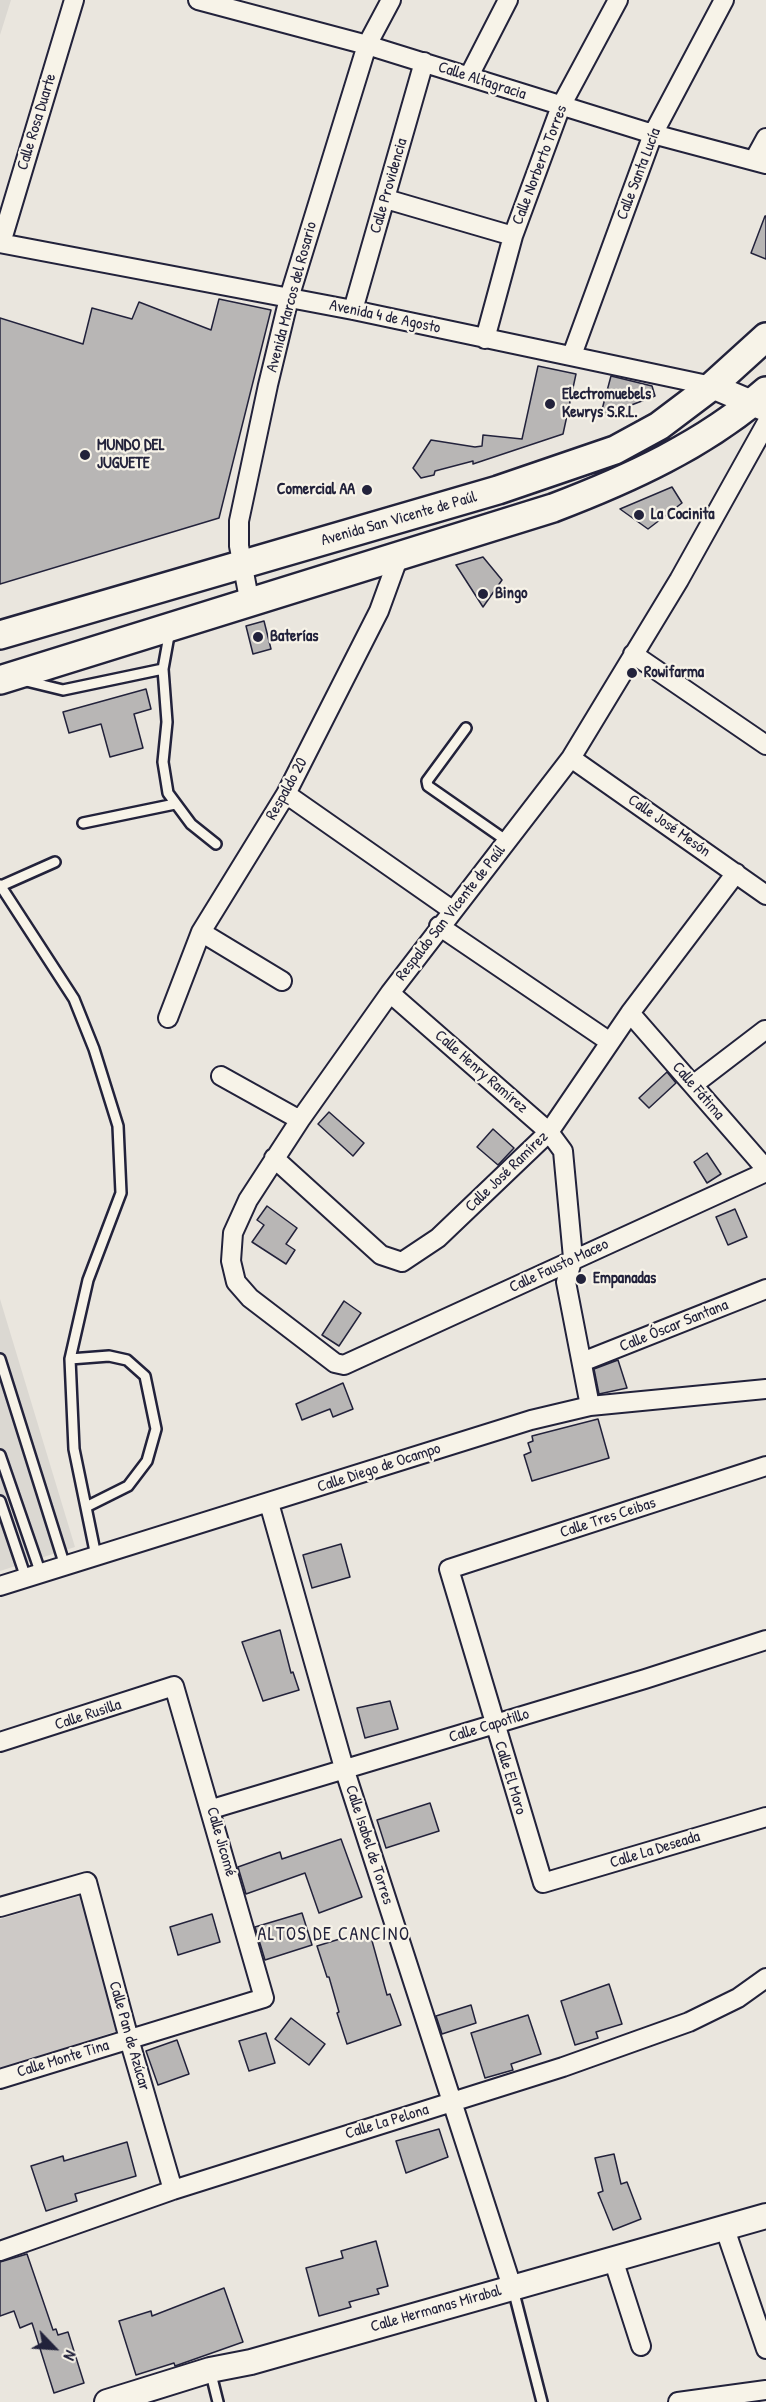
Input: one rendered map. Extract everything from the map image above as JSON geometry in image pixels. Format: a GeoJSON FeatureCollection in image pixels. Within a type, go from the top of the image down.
{"type":"FeatureCollection","features":[{"type":"Feature","properties":{"kind":"main road","name":"Avenida San Vicente de Paúl"},"geometry":{"type":"LineString","coordinates":[[0,636],[498,490],[615,450],[659,426],[712,386],[766,337]]}},
{"type":"Feature","properties":{"kind":"main road","name":"Avenida San Vicente de Paúl"},"geometry":{"type":"LineString","coordinates":[[5,678],[250,604],[553,508],[596,491],[683,450],[763,407]]}},
{"type":"Feature","properties":{"kind":"street","name":"Calle Rosa Duarte"},"geometry":{"type":"LineString","coordinates":[[1,243],[74,0]]}},
{"type":"Feature","properties":{"kind":"street","name":"Calle Altagracia"},"geometry":{"type":"LineString","coordinates":[[198,0],[367,45],[652,135],[760,162]]}},
{"type":"Feature","properties":{"kind":"street","name":"Avenida Marcos del Rosario"},"geometry":{"type":"LineString","coordinates":[[250,604],[238,521],[243,495],[289,298],[367,45],[391,0]]}},
{"type":"Feature","properties":{"kind":"street"},"geometry":{"type":"LineString","coordinates":[[469,76],[508,0]]}},
{"type":"Feature","properties":{"kind":"street","name":"Calle Norberto Torres"},"geometry":{"type":"LineString","coordinates":[[485,339],[513,236],[561,106],[618,0]]}},
{"type":"Feature","properties":{"kind":"street","name":"Calle Santa Lucía"},"geometry":{"type":"LineString","coordinates":[[572,355],[652,135],[724,0]]}},
{"type":"Feature","properties":{"kind":"street","name":"Calle Providencia"},"geometry":{"type":"LineString","coordinates":[[353,309],[424,62]]}},
{"type":"Feature","properties":{"kind":"street"},"geometry":{"type":"LineString","coordinates":[[760,162],[766,138]]}},
{"type":"Feature","properties":{"kind":"street"},"geometry":{"type":"LineString","coordinates":[[386,199],[513,236]]}},
{"type":"Feature","properties":{"kind":"street","name":"Avenida 4 de Agosto"},"geometry":{"type":"LineString","coordinates":[[1,243],[353,309],[485,339],[572,355],[712,386],[763,407]]}},
{"type":"Feature","properties":{"kind":"street","name":"Respaldo San Vicente de Paúl"},"geometry":{"type":"LineString","coordinates":[[352,1363],[335,1363],[250,1298],[237,1282],[231,1261],[233,1233],[248,1200],[274,1158],[390,993],[571,758],[679,579],[763,407]]}},
{"type":"Feature","properties":{"kind":"street","name":"Respaldo 20"},"geometry":{"type":"LineString","coordinates":[[168,1018],[201,932],[286,794],[379,611],[399,556]]}},
{"type":"Feature","properties":{"kind":"street"},"geometry":{"type":"LineString","coordinates":[[633,654],[766,745]]}},
{"type":"Feature","properties":{"kind":"street","name":"Calle José Mesón"},"geometry":{"type":"LineString","coordinates":[[571,758],[766,895]]}},
{"type":"Feature","properties":{"kind":"street"},"geometry":{"type":"LineString","coordinates":[[286,794],[452,910]]}},
{"type":"Feature","properties":{"kind":"street","name":"Calle José Ramírez"},"geometry":{"type":"LineString","coordinates":[[274,1158],[381,1255],[402,1262],[438,1238],[549,1132],[630,1013],[736,873]]}},
{"type":"Feature","properties":{"kind":"street"},"geometry":{"type":"LineString","coordinates":[[440,926],[610,1042]]}},
{"type":"Feature","properties":{"kind":"street"},"geometry":{"type":"LineString","coordinates":[[201,932],[282,981]]}},
{"type":"Feature","properties":{"kind":"street","name":"Calle Henry Ramírez"},"geometry":{"type":"LineString","coordinates":[[390,993],[549,1132],[563,1151],[573,1258],[566,1282],[590,1406]]}},
{"type":"Feature","properties":{"kind":"street","name":"Calle Fátima"},"geometry":{"type":"LineString","coordinates":[[630,1013],[766,1170]]}},
{"type":"Feature","properties":{"kind":"street"},"geometry":{"type":"LineString","coordinates":[[693,1085],[765,1030]]}},
{"type":"Feature","properties":{"kind":"street"},"geometry":{"type":"LineString","coordinates":[[221,1076],[300,1120]]}},
{"type":"Feature","properties":{"kind":"street","name":"Calle Fausto Maceo"},"geometry":{"type":"LineString","coordinates":[[352,1363],[766,1170]]}},
{"type":"Feature","properties":{"kind":"street","name":"Calle Óscar Santana"},"geometry":{"type":"LineString","coordinates":[[582,1362],[766,1289]]}},
{"type":"Feature","properties":{"kind":"street","name":"Calle Diego de Ocampo"},"geometry":{"type":"LineString","coordinates":[[0,1586],[531,1420],[590,1406],[766,1389]]}},
{"type":"Feature","properties":{"kind":"street","name":"Calle Tres Ceibas"},"geometry":{"type":"LineString","coordinates":[[449,1569],[766,1466]]}},
{"type":"Feature","properties":{"kind":"street","name":"Calle Isabel de Torres"},"geometry":{"type":"LineString","coordinates":[[269,1503],[344,1768],[512,2287]]}},
{"type":"Feature","properties":{"kind":"street","name":"Calle El Moro"},"geometry":{"type":"LineString","coordinates":[[449,1569],[543,1883]]}},
{"type":"Feature","properties":{"kind":"street","name":"Calle Capotillo"},"geometry":{"type":"LineString","coordinates":[[212,1809],[766,1640]]}},
{"type":"Feature","properties":{"kind":"street","name":"Calle Rusilla"},"geometry":{"type":"LineString","coordinates":[[0,1742],[174,1686]]}},
{"type":"Feature","properties":{"kind":"street","name":"Calle Jicomé"},"geometry":{"type":"LineString","coordinates":[[174,1686],[212,1809],[264,1998]]}},
{"type":"Feature","properties":{"kind":"street","name":"Calle La Deseada"},"geometry":{"type":"LineString","coordinates":[[543,1883],[766,1816]]}},
{"type":"Feature","properties":{"kind":"street","name":"Calle Pan de Azúcar"},"geometry":{"type":"LineString","coordinates":[[0,1907],[87,1882],[173,2190]]}},
{"type":"Feature","properties":{"kind":"street","name":"Calle La Pelona"},"geometry":{"type":"LineString","coordinates":[[0,2251],[173,2190],[453,2102],[689,2022],[738,1998],[766,1978]]}},
{"type":"Feature","properties":{"kind":"street","name":"Calle Monte Tina"},"geometry":{"type":"LineString","coordinates":[[0,2079],[264,1998]]}},
{"type":"Feature","properties":{"kind":"street","name":"Calle Hermanas Mirabal"},"geometry":{"type":"LineString","coordinates":[[107,2402],[210,2370],[251,2362],[766,2216]]}},
{"type":"Feature","properties":{"kind":"street"},"geometry":{"type":"LineString","coordinates":[[724,2229],[766,2349]]}},
{"type":"Feature","properties":{"kind":"street"},"geometry":{"type":"LineString","coordinates":[[613,2259],[641,2346]]}},
{"type":"Feature","properties":{"kind":"street"},"geometry":{"type":"LineString","coordinates":[[678,2402],[766,2390]]}},
{"type":"Feature","properties":{"kind":"lane"},"geometry":{"type":"LineString","coordinates":[[170,627],[163,669],[167,722],[163,762],[168,793],[191,825],[216,844]]}},
{"type":"Feature","properties":{"kind":"lane"},"geometry":{"type":"LineString","coordinates":[[5,678],[63,690],[163,669]]}},
{"type":"Feature","properties":{"kind":"lane"},"geometry":{"type":"LineString","coordinates":[[466,728],[428,781],[428,786],[507,841]]}},
{"type":"Feature","properties":{"kind":"lane"},"geometry":{"type":"LineString","coordinates":[[83,823],[175,804]]}},
{"type":"Feature","properties":{"kind":"lane"},"geometry":{"type":"LineString","coordinates":[[55,862],[0,886],[74,999],[94,1049],[118,1126],[121,1193],[88,1280],[70,1359],[74,1449],[96,1556]]}},
{"type":"Feature","properties":{"kind":"lane"},"geometry":{"type":"LineString","coordinates":[[70,1359],[109,1356],[127,1360],[145,1376],[156,1429],[147,1461],[128,1486],[86,1507]]}},
{"type":"Feature","properties":{"kind":"lane"},"geometry":{"type":"LineString","coordinates":[[0,1359],[65,1566]]}},
{"type":"Feature","properties":{"kind":"lane"},"geometry":{"type":"LineString","coordinates":[[0,1455],[33,1576]]}},
{"type":"Feature","properties":{"kind":"lane"},"geometry":{"type":"LineString","coordinates":[[0,1501],[33,1576]]}},
{"type":"Feature","properties":{"kind":"lane"},"geometry":{"type":"LineString","coordinates":[[512,2287],[542,2402]]}},
{"type":"Feature","properties":{"kind":"lane"},"geometry":{"type":"LineString","coordinates":[[210,2370],[218,2402]]}},
{"type":"Feature","properties":{"kind":"shaded area"},"geometry":{"type":"Polygon","coordinates":[[[0,0],[11,0],[0,35],[0,0]]]}},
{"type":"Feature","properties":{"kind":"shaded area"},"geometry":{"type":"Polygon","coordinates":[[[0,1299],[75,1547],[0,1571],[0,1299]]]}},
{"type":"Feature","properties":{"kind":"shaded area"},"geometry":{"type":"Polygon","coordinates":[[[83,1895],[117,2031],[0,2069],[0,1919],[83,1895]]]}},
{"type":"Feature","properties":{"kind":"building"},"geometry":{"type":"Polygon","coordinates":[[[766,216],[766,259],[751,253],[766,216]]]}},
{"type":"Feature","properties":{"kind":"building"},"geometry":{"type":"Polygon","coordinates":[[[219,299],[271,310],[219,518],[0,584],[0,318],[83,344],[92,308],[132,319],[139,302],[211,330],[219,299]]]}},
{"type":"Feature","properties":{"kind":"building"},"geometry":{"type":"Polygon","coordinates":[[[538,366],[576,374],[563,434],[473,464],[473,461],[435,471],[434,475],[421,478],[413,468],[431,440],[475,447],[482,446],[483,435],[522,439],[538,366]]]}},
{"type":"Feature","properties":{"kind":"building"},"geometry":{"type":"Polygon","coordinates":[[[611,376],[652,386],[655,396],[600,417],[611,376]]]}},
{"type":"Feature","properties":{"kind":"building"},"geometry":{"type":"Polygon","coordinates":[[[672,487],[682,503],[648,529],[620,509],[672,487]]]}},
{"type":"Feature","properties":{"kind":"building","name":"Bingo"},"geometry":{"type":"Polygon","coordinates":[[[483,557],[502,580],[483,607],[456,565],[483,557]]]}},
{"type":"Feature","properties":{"kind":"building","name":"Baterías"},"geometry":{"type":"Polygon","coordinates":[[[264,621],[271,649],[253,654],[246,626],[264,621]]]}},
{"type":"Feature","properties":{"kind":"building"},"geometry":{"type":"Polygon","coordinates":[[[146,689],[151,709],[134,714],[143,748],[110,757],[101,724],[69,733],[63,712],[146,689]]]}},
{"type":"Feature","properties":{"kind":"building"},"geometry":{"type":"Polygon","coordinates":[[[667,1072],[676,1083],[649,1108],[639,1098],[667,1072]]]}},
{"type":"Feature","properties":{"kind":"building"},"geometry":{"type":"Polygon","coordinates":[[[329,1112],[364,1143],[353,1156],[318,1124],[329,1112]]]}},
{"type":"Feature","properties":{"kind":"building"},"geometry":{"type":"Polygon","coordinates":[[[493,1129],[514,1148],[498,1165],[477,1147],[493,1129]]]}},
{"type":"Feature","properties":{"kind":"building"},"geometry":{"type":"Polygon","coordinates":[[[707,1153],[721,1174],[707,1183],[694,1162],[707,1153]]]}},
{"type":"Feature","properties":{"kind":"building"},"geometry":{"type":"Polygon","coordinates":[[[267,1206],[297,1228],[286,1244],[295,1250],[286,1264],[252,1242],[264,1225],[257,1220],[267,1206]]]}},
{"type":"Feature","properties":{"kind":"building"},"geometry":{"type":"Polygon","coordinates":[[[735,1209],[747,1237],[728,1245],[716,1217],[735,1209]]]}},
{"type":"Feature","properties":{"kind":"building"},"geometry":{"type":"Polygon","coordinates":[[[344,1301],[361,1313],[339,1346],[322,1335],[344,1301]]]}},
{"type":"Feature","properties":{"kind":"building"},"geometry":{"type":"Polygon","coordinates":[[[618,1360],[627,1388],[599,1394],[594,1369],[618,1360]]]}},
{"type":"Feature","properties":{"kind":"building"},"geometry":{"type":"Polygon","coordinates":[[[343,1383],[353,1409],[333,1417],[330,1409],[302,1420],[296,1404],[343,1383]]]}},
{"type":"Feature","properties":{"kind":"building"},"geometry":{"type":"Polygon","coordinates":[[[598,1419],[609,1458],[532,1481],[524,1455],[531,1452],[528,1443],[533,1441],[532,1436],[598,1419]]]}},
{"type":"Feature","properties":{"kind":"building"},"geometry":{"type":"Polygon","coordinates":[[[341,1544],[350,1577],[312,1588],[303,1555],[341,1544]]]}},
{"type":"Feature","properties":{"kind":"building"},"geometry":{"type":"Polygon","coordinates":[[[280,1630],[291,1673],[293,1672],[299,1690],[263,1701],[242,1642],[280,1630]]]}},
{"type":"Feature","properties":{"kind":"building"},"geometry":{"type":"Polygon","coordinates":[[[390,1701],[398,1729],[365,1738],[357,1708],[390,1701]]]}},
{"type":"Feature","properties":{"kind":"building"},"geometry":{"type":"Polygon","coordinates":[[[430,1803],[439,1831],[386,1848],[377,1820],[430,1803]]]}},
{"type":"Feature","properties":{"kind":"building"},"geometry":{"type":"Polygon","coordinates":[[[341,1839],[362,1897],[319,1913],[305,1873],[246,1894],[238,1867],[280,1852],[282,1859],[341,1839]]]}},
{"type":"Feature","properties":{"kind":"building"},"geometry":{"type":"Polygon","coordinates":[[[302,1913],[312,1945],[265,1960],[255,1927],[302,1913]]]}},
{"type":"Feature","properties":{"kind":"building"},"geometry":{"type":"Polygon","coordinates":[[[212,1914],[220,1942],[178,1955],[170,1927],[212,1914]]]}},
{"type":"Feature","properties":{"kind":"building"},"geometry":{"type":"Polygon","coordinates":[[[369,1930],[387,1995],[390,1994],[401,2025],[347,2044],[329,1977],[327,1977],[317,1946],[369,1930]]]}},
{"type":"Feature","properties":{"kind":"building"},"geometry":{"type":"Polygon","coordinates":[[[609,1984],[622,2024],[596,2032],[598,2038],[575,2045],[561,2001],[609,1984]]]}},
{"type":"Feature","properties":{"kind":"building"},"geometry":{"type":"Polygon","coordinates":[[[471,2005],[476,2023],[442,2034],[436,2016],[471,2005]]]}},
{"type":"Feature","properties":{"kind":"building"},"geometry":{"type":"Polygon","coordinates":[[[528,2015],[541,2054],[511,2064],[513,2070],[485,2078],[471,2033],[528,2015]]]}},
{"type":"Feature","properties":{"kind":"building"},"geometry":{"type":"Polygon","coordinates":[[[291,2018],[325,2044],[309,2065],[275,2039],[291,2018]]]}},
{"type":"Feature","properties":{"kind":"building"},"geometry":{"type":"Polygon","coordinates":[[[266,2033],[275,2063],[249,2071],[239,2041],[266,2033]]]}},
{"type":"Feature","properties":{"kind":"building"},"geometry":{"type":"Polygon","coordinates":[[[177,2040],[189,2074],[158,2085],[146,2051],[177,2040]]]}},
{"type":"Feature","properties":{"kind":"building"},"geometry":{"type":"Polygon","coordinates":[[[439,2129],[448,2157],[406,2173],[396,2141],[439,2129]]]}},
{"type":"Feature","properties":{"kind":"building"},"geometry":{"type":"Polygon","coordinates":[[[127,2142],[136,2176],[75,2194],[77,2201],[46,2211],[31,2166],[63,2156],[64,2161],[127,2142]]]}},
{"type":"Feature","properties":{"kind":"building"},"geometry":{"type":"Polygon","coordinates":[[[614,2154],[621,2184],[627,2182],[641,2219],[613,2230],[598,2193],[603,2191],[595,2158],[614,2154]]]}},
{"type":"Feature","properties":{"kind":"building"},"geometry":{"type":"Polygon","coordinates":[[[376,2241],[388,2286],[377,2289],[379,2294],[349,2302],[351,2307],[319,2316],[306,2268],[343,2258],[341,2251],[376,2241]]]}},
{"type":"Feature","properties":{"kind":"building"},"geometry":{"type":"Polygon","coordinates":[[[27,2254],[53,2330],[56,2329],[58,2335],[68,2332],[84,2383],[54,2393],[32,2323],[20,2328],[14,2311],[0,2316],[0,2262],[27,2254]]]}},
{"type":"Feature","properties":{"kind":"building"},"geometry":{"type":"Polygon","coordinates":[[[224,2288],[243,2342],[175,2366],[174,2363],[136,2375],[119,2321],[151,2311],[152,2316],[224,2288]]]}},
{"type":"Feature","properties":{"kind":"place","name":"Electromuebels Kewrys S.R.L."},"geometry":{"type":"Point","coordinates":[550,404]}},
{"type":"Feature","properties":{"kind":"place","name":"MUNDO DEL JUGUETE"},"geometry":{"type":"Point","coordinates":[85,455]}},
{"type":"Feature","properties":{"kind":"place","name":"Comercial AA"},"geometry":{"type":"Point","coordinates":[367,490]}},
{"type":"Feature","properties":{"kind":"place","name":"La Cocinita"},"geometry":{"type":"Point","coordinates":[639,515]}},
{"type":"Feature","properties":{"kind":"place","name":"Bingo"},"geometry":{"type":"Point","coordinates":[483,594]}},
{"type":"Feature","properties":{"kind":"place","name":"Baterías"},"geometry":{"type":"Point","coordinates":[258,637]}},
{"type":"Feature","properties":{"kind":"place","name":"Rowifarma"},"geometry":{"type":"Point","coordinates":[632,673]}},
{"type":"Feature","properties":{"kind":"place","name":"Empanadas"},"geometry":{"type":"Point","coordinates":[581,1279]}},
{"type":"Feature","properties":{"kind":"district","name":"ALTOS DE CANCINO"},"geometry":{"type":"Point","coordinates":[334,1935]}}]}
